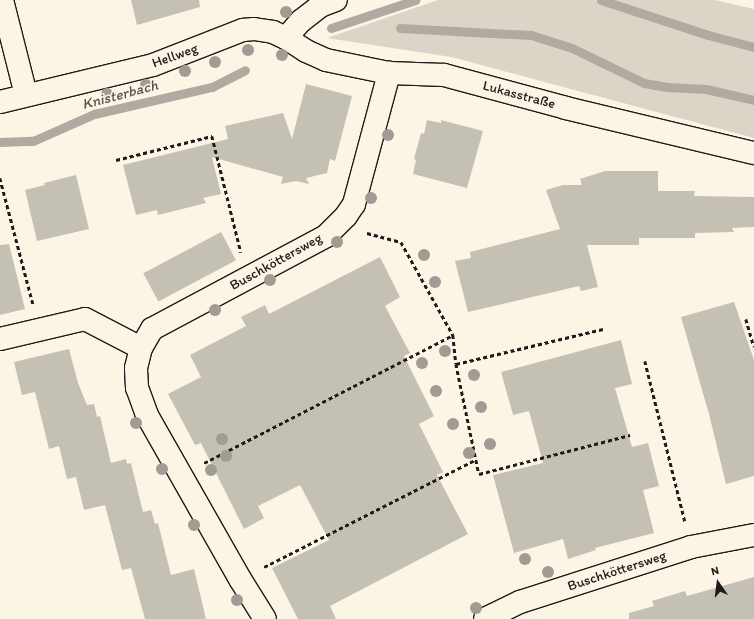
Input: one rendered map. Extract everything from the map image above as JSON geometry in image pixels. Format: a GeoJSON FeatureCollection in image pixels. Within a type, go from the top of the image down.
{"type":"FeatureCollection","features":[{"type":"Feature","properties":{"kind":"street"},"geometry":{"type":"LineString","coordinates":[[2,0],[26,95]]}},
{"type":"Feature","properties":{"kind":"street"},"geometry":{"type":"LineString","coordinates":[[286,38],[301,21],[320,6],[336,0]]}},
{"type":"Feature","properties":{"kind":"street","name":"Hellweg"},"geometry":{"type":"LineString","coordinates":[[0,102],[153,65],[243,30],[263,29],[286,38]]}},
{"type":"Feature","properties":{"kind":"street","name":"Lukasstraße"},"geometry":{"type":"LineString","coordinates":[[286,38],[306,51],[326,60],[389,72],[444,75],[566,108],[754,153]]}},
{"type":"Feature","properties":{"kind":"street","name":"Buschköttersweg"},"geometry":{"type":"LineString","coordinates":[[265,619],[240,579],[147,415],[138,388],[136,368],[141,348],[152,329],[326,236],[346,216],[354,204],[389,72]]}},
{"type":"Feature","properties":{"kind":"street"},"geometry":{"type":"LineString","coordinates":[[0,339],[85,319],[141,348]]}},
{"type":"Feature","properties":{"kind":"street","name":"Buschköttersweg"},"geometry":{"type":"LineString","coordinates":[[485,619],[520,602],[691,547],[754,535]]}},
{"type":"Feature","properties":{"kind":"path"},"geometry":{"type":"LineString","coordinates":[[116,160],[212,136],[244,266],[250,277]]}},
{"type":"Feature","properties":{"kind":"path"},"geometry":{"type":"LineString","coordinates":[[0,178],[35,330]]}},
{"type":"Feature","properties":{"kind":"path"},"geometry":{"type":"LineString","coordinates":[[346,216],[367,232],[402,242],[453,335],[456,364],[478,474],[630,435]]}},
{"type":"Feature","properties":{"kind":"path"},"geometry":{"type":"LineString","coordinates":[[746,319],[754,347]]}},
{"type":"Feature","properties":{"kind":"path"},"geometry":{"type":"LineString","coordinates":[[456,364],[603,329]]}},
{"type":"Feature","properties":{"kind":"path"},"geometry":{"type":"LineString","coordinates":[[181,475],[453,335]]}},
{"type":"Feature","properties":{"kind":"path"},"geometry":{"type":"LineString","coordinates":[[645,361],[691,547]]}},
{"type":"Feature","properties":{"kind":"path"},"geometry":{"type":"LineString","coordinates":[[240,579],[475,460]]}},
{"type":"Feature","properties":{"kind":"shaded area"},"geometry":{"type":"Polygon","coordinates":[[[438,0],[715,0],[754,9],[754,138],[451,57],[327,38],[438,0]]]}},
{"type":"Feature","properties":{"kind":"building"},"geometry":{"type":"Polygon","coordinates":[[[131,0],[199,0],[200,7],[137,25],[131,0]]]}},
{"type":"Feature","properties":{"kind":"building"},"geometry":{"type":"Polygon","coordinates":[[[306,84],[352,96],[335,161],[330,159],[327,173],[306,178],[309,184],[296,181],[281,184],[283,177],[212,157],[221,194],[203,198],[206,203],[158,215],[157,210],[136,215],[123,165],[228,139],[225,126],[283,113],[292,139],[306,84]]]}},
{"type":"Feature","properties":{"kind":"building"},"geometry":{"type":"Polygon","coordinates":[[[427,120],[441,123],[441,120],[483,131],[467,188],[413,174],[416,160],[414,159],[421,133],[424,134],[427,120]]]}},
{"type":"Feature","properties":{"kind":"building"},"geometry":{"type":"Polygon","coordinates":[[[605,171],[658,171],[658,191],[695,191],[694,196],[754,197],[754,227],[732,228],[734,232],[695,233],[695,238],[639,238],[639,245],[587,245],[598,287],[581,291],[579,286],[468,312],[455,261],[471,258],[470,252],[560,229],[546,190],[563,185],[582,185],[580,179],[605,171]]]}},
{"type":"Feature","properties":{"kind":"building"},"geometry":{"type":"Polygon","coordinates":[[[76,175],[89,229],[37,241],[25,190],[45,185],[44,183],[76,175]]]}},
{"type":"Feature","properties":{"kind":"building"},"geometry":{"type":"Polygon","coordinates":[[[221,232],[236,260],[158,302],[143,273],[221,232]]]}},
{"type":"Feature","properties":{"kind":"building"},"geometry":{"type":"Polygon","coordinates":[[[9,244],[25,309],[0,315],[0,245],[9,244]]]}},
{"type":"Feature","properties":{"kind":"building"},"geometry":{"type":"Polygon","coordinates":[[[380,257],[400,297],[385,306],[410,353],[404,356],[434,416],[419,424],[443,472],[437,475],[468,534],[330,606],[336,619],[298,619],[272,568],[329,540],[300,485],[258,506],[264,518],[244,529],[201,443],[195,445],[168,394],[201,377],[190,355],[246,326],[241,317],[265,305],[269,314],[380,257]]]}},
{"type":"Feature","properties":{"kind":"building"},"geometry":{"type":"Polygon","coordinates":[[[734,302],[754,360],[754,476],[726,484],[709,414],[681,317],[734,302]]]}},
{"type":"Feature","properties":{"kind":"building"},"geometry":{"type":"Polygon","coordinates":[[[621,340],[632,384],[615,388],[632,447],[648,443],[659,486],[643,490],[654,533],[595,548],[596,550],[568,559],[563,539],[514,553],[493,475],[543,463],[529,411],[513,415],[501,372],[621,340]]]}},
{"type":"Feature","properties":{"kind":"building"},"geometry":{"type":"Polygon","coordinates":[[[69,349],[78,383],[87,405],[94,404],[97,417],[100,416],[111,463],[126,459],[127,464],[131,463],[143,512],[151,510],[155,524],[158,523],[171,575],[194,569],[206,619],[145,619],[131,568],[122,570],[105,505],[84,510],[76,477],[67,479],[59,446],[49,449],[35,392],[22,395],[14,362],[69,349]]]}},
{"type":"Feature","properties":{"kind":"building"},"geometry":{"type":"Polygon","coordinates":[[[754,577],[754,619],[629,619],[629,613],[654,606],[652,601],[685,591],[687,596],[754,577]]]}},
{"type":"Feature","properties":{"kind":"waterway","name":"Knisterbach"},"geometry":{"type":"LineString","coordinates":[[331,28],[415,0]]}},
{"type":"Feature","properties":{"kind":"waterway","name":"Knisterbach"},"geometry":{"type":"LineString","coordinates":[[601,0],[708,35],[754,47]]}},
{"type":"Feature","properties":{"kind":"waterway"},"geometry":{"type":"LineString","coordinates":[[400,28],[531,35],[572,48],[644,83],[667,87],[706,89],[754,100]]}},
{"type":"Feature","properties":{"kind":"waterway","name":"Knisterbach"},"geometry":{"type":"LineString","coordinates":[[0,142],[33,141],[94,114],[212,87],[245,70]]}}]}
